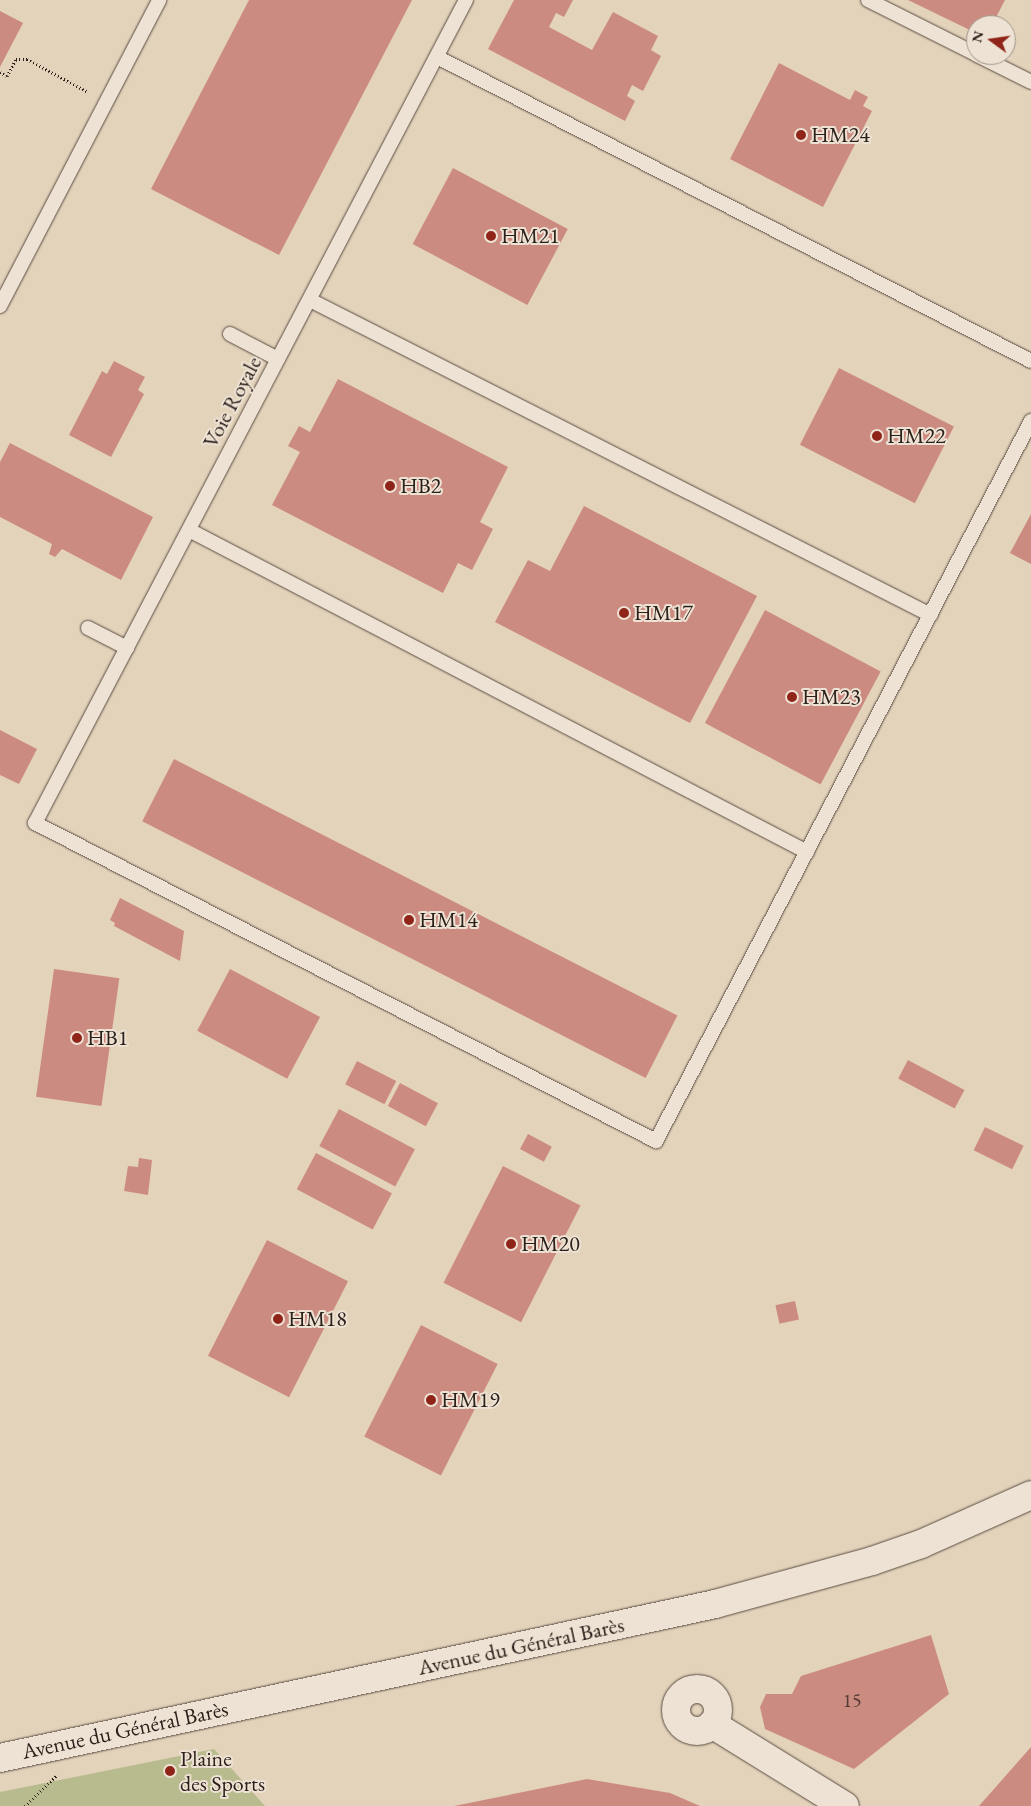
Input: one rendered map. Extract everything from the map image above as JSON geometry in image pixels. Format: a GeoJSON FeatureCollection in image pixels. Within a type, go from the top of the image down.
{"type":"FeatureCollection","features":[{"type":"Feature","properties":{"kind":"main road","name":"Avenue du Général Barès"},"geometry":{"type":"LineString","coordinates":[[0,1758],[715,1604],[880,1558],[921,1544],[1031,1495]]}},
{"type":"Feature","properties":{"kind":"main road"},"geometry":{"type":"LineString","coordinates":[[712,1724],[845,1806]]}},
{"type":"Feature","properties":{"kind":"lane"},"geometry":{"type":"LineString","coordinates":[[0,306],[159,0]]}},
{"type":"Feature","properties":{"kind":"lane","name":"Voie Royale"},"geometry":{"type":"LineString","coordinates":[[466,0],[35,824],[656,1141],[807,852]]}},
{"type":"Feature","properties":{"kind":"lane"},"geometry":{"type":"LineString","coordinates":[[868,0],[966,49]]}},
{"type":"Feature","properties":{"kind":"lane"},"geometry":{"type":"LineString","coordinates":[[437,57],[1031,361]]}},
{"type":"Feature","properties":{"kind":"lane"},"geometry":{"type":"LineString","coordinates":[[997,65],[1031,82]]}},
{"type":"Feature","properties":{"kind":"lane"},"geometry":{"type":"LineString","coordinates":[[310,300],[931,615]]}},
{"type":"Feature","properties":{"kind":"lane"},"geometry":{"type":"LineString","coordinates":[[230,334],[278,359]]}},
{"type":"Feature","properties":{"kind":"lane"},"geometry":{"type":"LineString","coordinates":[[189,530],[807,852],[1031,421]]}},
{"type":"Feature","properties":{"kind":"lane"},"geometry":{"type":"LineString","coordinates":[[88,628],[126,648]]}},
{"type":"Feature","properties":{"kind":"path"},"geometry":{"type":"LineString","coordinates":[[0,72],[7,76],[16,59],[27,59],[106,101]]}},
{"type":"Feature","properties":{"kind":"path"},"geometry":{"type":"LineString","coordinates":[[25,1806],[64,1768]]}},
{"type":"Feature","properties":{"kind":"green space","name":"Plaine des Sports"},"geometry":{"type":"Polygon","coordinates":[[[214,1749],[265,1806],[0,1806],[0,1792],[214,1749]]]}},
{"type":"Feature","properties":{"kind":"building"},"geometry":{"type":"Polygon","coordinates":[[[249,0],[412,0],[279,255],[151,189],[249,0]]]}},
{"type":"Feature","properties":{"kind":"building"},"geometry":{"type":"Polygon","coordinates":[[[514,0],[573,0],[564,17],[556,13],[549,27],[592,50],[613,12],[658,36],[651,50],[661,56],[643,91],[632,85],[627,96],[635,101],[625,121],[488,49],[514,0]]]}},
{"type":"Feature","properties":{"kind":"building"},"geometry":{"type":"Polygon","coordinates":[[[908,0],[1005,0],[997,15],[966,15],[966,28],[908,0]]]}},
{"type":"Feature","properties":{"kind":"building"},"geometry":{"type":"Polygon","coordinates":[[[0,11],[23,23],[0,67],[0,11]]]}},
{"type":"Feature","properties":{"kind":"building","name":"HM24"},"geometry":{"type":"Polygon","coordinates":[[[779,63],[850,100],[855,90],[868,97],[863,106],[872,111],[823,207],[730,159],[779,63]]]}},
{"type":"Feature","properties":{"kind":"building","name":"HM21"},"geometry":{"type":"Polygon","coordinates":[[[453,168],[568,229],[527,305],[413,244],[453,168]]]}},
{"type":"Feature","properties":{"kind":"building"},"geometry":{"type":"Polygon","coordinates":[[[114,361],[145,377],[138,390],[144,394],[111,457],[69,435],[102,371],[107,374],[114,361]]]}},
{"type":"Feature","properties":{"kind":"building","name":"HM22"},"geometry":{"type":"Polygon","coordinates":[[[839,368],[954,427],[915,503],[800,445],[839,368]]]}},
{"type":"Feature","properties":{"kind":"building","name":"HB2"},"geometry":{"type":"Polygon","coordinates":[[[338,379],[508,467],[480,522],[493,529],[472,570],[458,563],[443,593],[272,505],[300,452],[288,446],[299,426],[310,432],[338,379]]]}},
{"type":"Feature","properties":{"kind":"building"},"geometry":{"type":"Polygon","coordinates":[[[10,443],[153,517],[121,580],[62,549],[55,557],[49,554],[52,544],[0,517],[0,462],[10,443]]]}},
{"type":"Feature","properties":{"kind":"building","name":"HM17"},"geometry":{"type":"Polygon","coordinates":[[[584,506],[757,596],[690,723],[495,622],[528,560],[550,571],[584,506]]]}},
{"type":"Feature","properties":{"kind":"building"},"geometry":{"type":"Polygon","coordinates":[[[1031,514],[1031,564],[1010,553],[1031,514]]]}},
{"type":"Feature","properties":{"kind":"building","name":"HM23"},"geometry":{"type":"Polygon","coordinates":[[[765,610],[881,672],[821,785],[705,723],[765,610]]]}},
{"type":"Feature","properties":{"kind":"building"},"geometry":{"type":"Polygon","coordinates":[[[0,730],[37,749],[19,784],[0,775],[0,730]]]}},
{"type":"Feature","properties":{"kind":"building","name":"HM14"},"geometry":{"type":"Polygon","coordinates":[[[174,759],[677,1016],[646,1078],[142,821],[174,759]]]}},
{"type":"Feature","properties":{"kind":"building"},"geometry":{"type":"Polygon","coordinates":[[[120,898],[184,931],[180,961],[114,926],[115,923],[110,920],[120,898]]]}},
{"type":"Feature","properties":{"kind":"building","name":"HB1"},"geometry":{"type":"Polygon","coordinates":[[[54,969],[119,978],[101,1106],[36,1097],[54,969]]]}},
{"type":"Feature","properties":{"kind":"building"},"geometry":{"type":"Polygon","coordinates":[[[230,969],[320,1017],[287,1079],[197,1031],[230,969]]]}},
{"type":"Feature","properties":{"kind":"building"},"geometry":{"type":"Polygon","coordinates":[[[908,1060],[965,1090],[955,1109],[898,1079],[908,1060]]]}},
{"type":"Feature","properties":{"kind":"building"},"geometry":{"type":"Polygon","coordinates":[[[357,1061],[396,1081],[384,1104],[345,1084],[357,1061]]]}},
{"type":"Feature","properties":{"kind":"building"},"geometry":{"type":"Polygon","coordinates":[[[400,1083],[438,1103],[426,1126],[388,1106],[400,1083]]]}},
{"type":"Feature","properties":{"kind":"building"},"geometry":{"type":"Polygon","coordinates":[[[339,1109],[415,1149],[395,1186],[319,1146],[339,1109]]]}},
{"type":"Feature","properties":{"kind":"building"},"geometry":{"type":"Polygon","coordinates":[[[985,1127],[1024,1146],[1012,1169],[974,1150],[985,1127]]]}},
{"type":"Feature","properties":{"kind":"building"},"geometry":{"type":"Polygon","coordinates":[[[528,1134],[552,1147],[544,1162],[520,1149],[528,1134]]]}},
{"type":"Feature","properties":{"kind":"building"},"geometry":{"type":"Polygon","coordinates":[[[316,1153],[392,1193],[373,1230],[297,1189],[316,1153]]]}},
{"type":"Feature","properties":{"kind":"building"},"geometry":{"type":"Polygon","coordinates":[[[139,1158],[152,1160],[148,1195],[124,1191],[128,1166],[138,1167],[139,1158]]]}},
{"type":"Feature","properties":{"kind":"building","name":"HM20"},"geometry":{"type":"Polygon","coordinates":[[[503,1166],[581,1205],[521,1322],[444,1283],[503,1166]]]}},
{"type":"Feature","properties":{"kind":"building","name":"HM18"},"geometry":{"type":"Polygon","coordinates":[[[267,1240],[348,1281],[289,1397],[208,1356],[267,1240]]]}},
{"type":"Feature","properties":{"kind":"building"},"geometry":{"type":"Polygon","coordinates":[[[795,1301],[799,1320],[779,1324],[775,1305],[795,1301]]]}},
{"type":"Feature","properties":{"kind":"building","name":"HM19"},"geometry":{"type":"Polygon","coordinates":[[[421,1325],[498,1364],[441,1475],[364,1436],[421,1325]]]}},
{"type":"Feature","properties":{"kind":"building"},"geometry":{"type":"Polygon","coordinates":[[[931,1635],[949,1694],[854,1769],[765,1729],[760,1707],[766,1694],[792,1694],[801,1676],[931,1635]]]}},
{"type":"Feature","properties":{"kind":"building"},"geometry":{"type":"Polygon","coordinates":[[[1031,1747],[1031,1806],[979,1806],[1031,1747]]]}},
{"type":"Feature","properties":{"kind":"building"},"geometry":{"type":"Polygon","coordinates":[[[587,1779],[670,1793],[700,1806],[454,1806],[587,1779]]]}},
{"type":"Feature","properties":{"kind":"place","name":"HM24"},"geometry":{"type":"Point","coordinates":[801,135]}},
{"type":"Feature","properties":{"kind":"place","name":"HM21"},"geometry":{"type":"Point","coordinates":[491,236]}},
{"type":"Feature","properties":{"kind":"place","name":"HM22"},"geometry":{"type":"Point","coordinates":[877,436]}},
{"type":"Feature","properties":{"kind":"place","name":"HB2"},"geometry":{"type":"Point","coordinates":[390,486]}},
{"type":"Feature","properties":{"kind":"place","name":"HM17"},"geometry":{"type":"Point","coordinates":[624,613]}},
{"type":"Feature","properties":{"kind":"place","name":"HM23"},"geometry":{"type":"Point","coordinates":[792,697]}},
{"type":"Feature","properties":{"kind":"place","name":"HM14"},"geometry":{"type":"Point","coordinates":[409,920]}},
{"type":"Feature","properties":{"kind":"place","name":"HB1"},"geometry":{"type":"Point","coordinates":[77,1038]}},
{"type":"Feature","properties":{"kind":"place","name":"HM20"},"geometry":{"type":"Point","coordinates":[511,1244]}},
{"type":"Feature","properties":{"kind":"place","name":"HM18"},"geometry":{"type":"Point","coordinates":[278,1319]}},
{"type":"Feature","properties":{"kind":"place","name":"HM19"},"geometry":{"type":"Point","coordinates":[431,1400]}},
{"type":"Feature","properties":{"kind":"place","name":"Plaine des Sports"},"geometry":{"type":"Point","coordinates":[170,1771]}}]}
